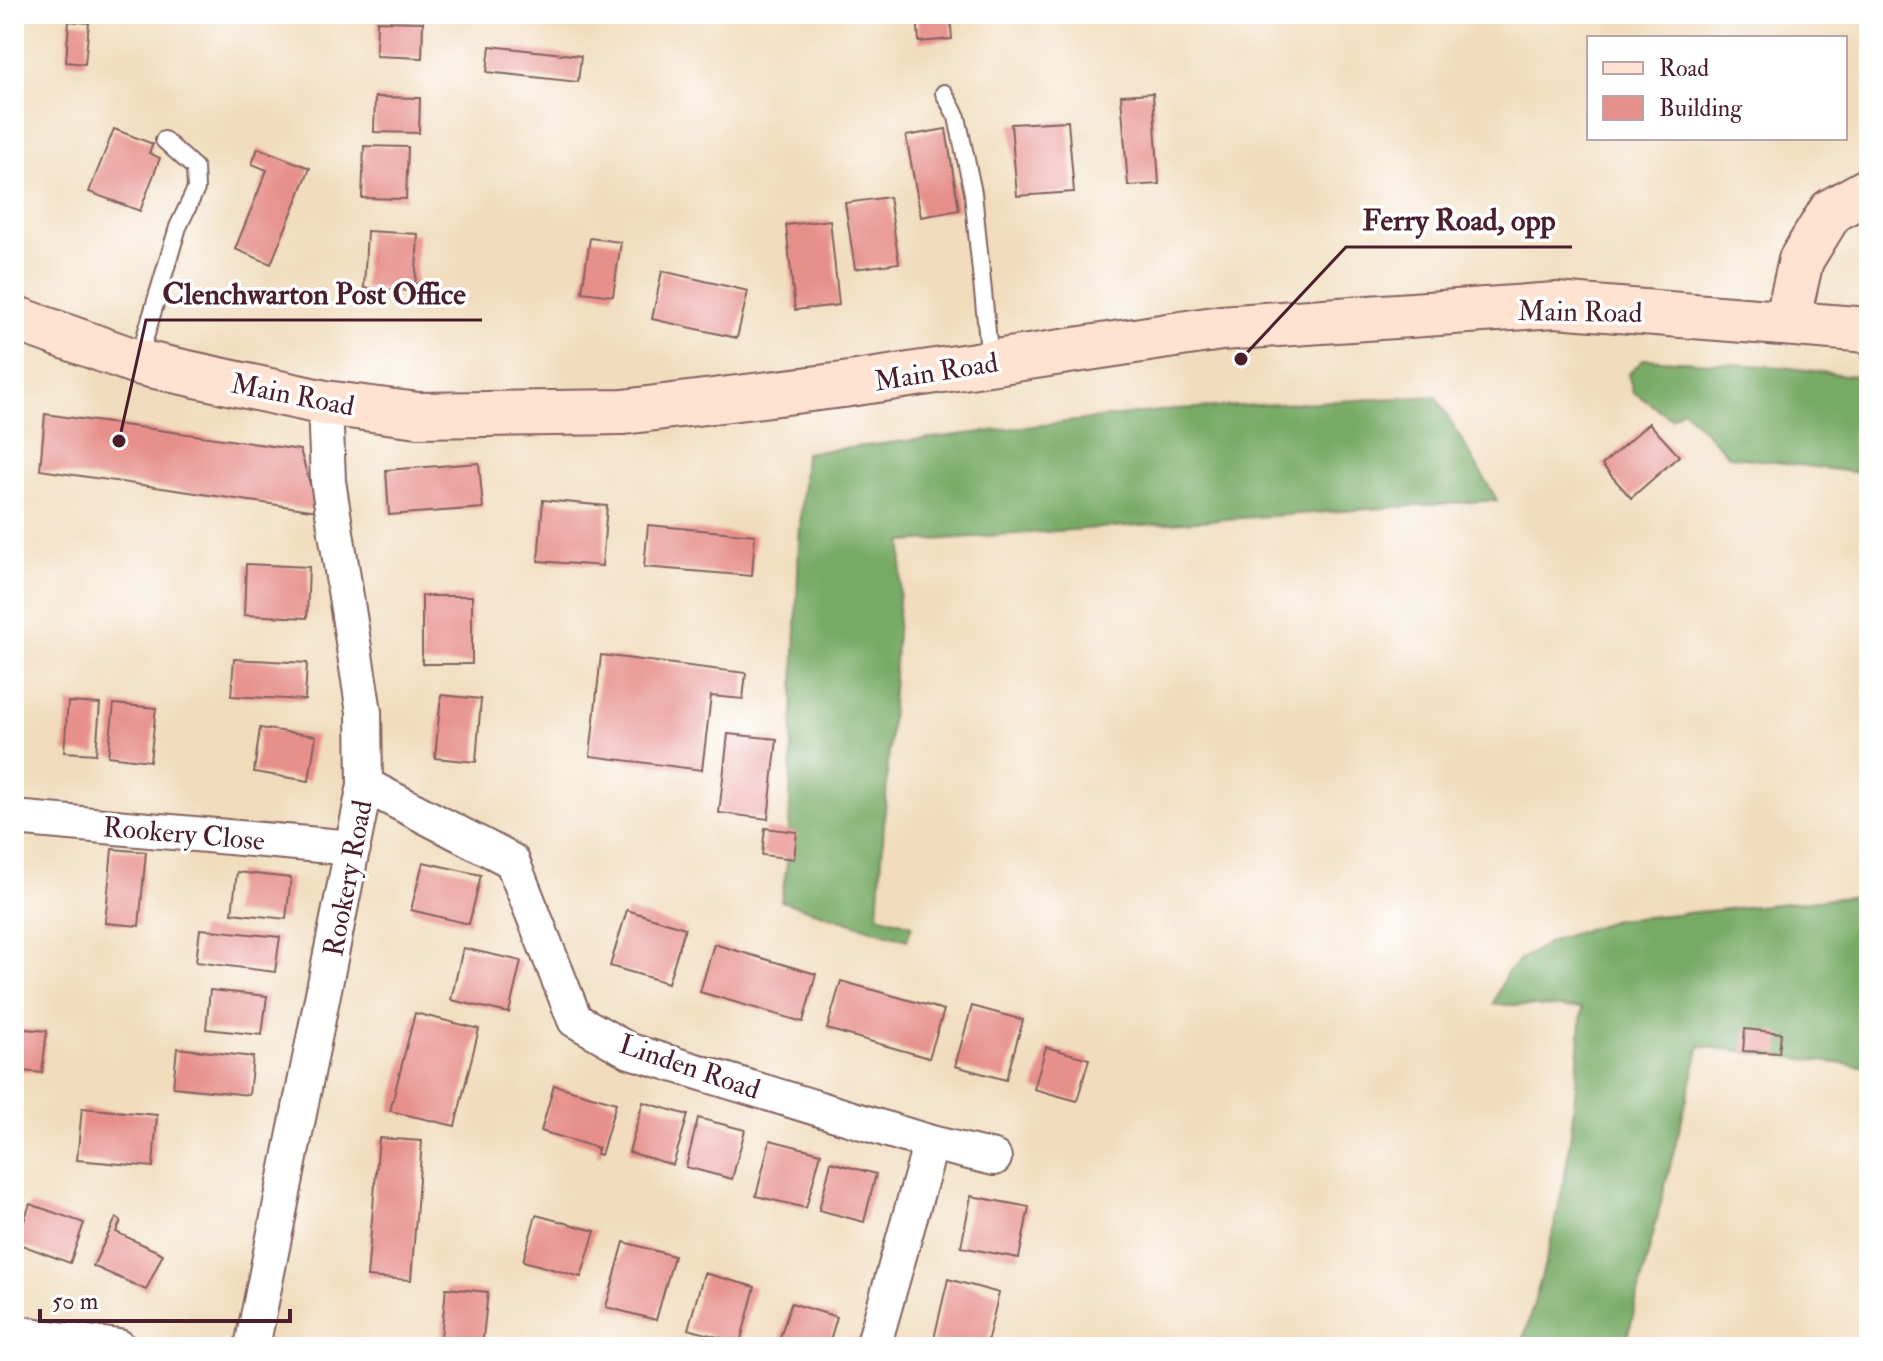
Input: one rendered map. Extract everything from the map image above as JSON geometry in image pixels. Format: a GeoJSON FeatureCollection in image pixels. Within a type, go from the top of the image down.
{"type":"FeatureCollection","features":[{"type":"Feature","properties":{"kind":"street"},"geometry":{"type":"LineString","coordinates":[[1787,322],[1801,260],[1808,248],[1831,211],[1869,190]]}},
{"type":"Feature","properties":{"kind":"street","name":"Main Road"},"geometry":{"type":"LineString","coordinates":[[14,318],[137,362],[325,403],[418,415],[623,412],[843,385],[1221,328],[1556,305],[1869,330]]}},
{"type":"Feature","properties":{"kind":"street","name":"Rookery Road"},"geometry":{"type":"LineString","coordinates":[[252,1347],[365,785],[364,712],[328,481],[325,403]]}},
{"type":"Feature","properties":{"kind":"street","name":"Linden Road"},"geometry":{"type":"LineString","coordinates":[[365,785],[512,861],[575,1020],[630,1051],[931,1143],[994,1158]]}},
{"type":"Feature","properties":{"kind":"street","name":"Rookery Close"},"geometry":{"type":"LineString","coordinates":[[14,818],[353,848]]}},
{"type":"Feature","properties":{"kind":"street"},"geometry":{"type":"LineString","coordinates":[[873,1347],[931,1143]]}},
{"type":"Feature","properties":{"kind":"street"},"geometry":{"type":"LineString","coordinates":[[14,1333],[119,1347]]}},
{"type":"Feature","properties":{"kind":"lane"},"geometry":{"type":"LineString","coordinates":[[944,93],[957,117],[973,193],[990,363]]}},
{"type":"Feature","properties":{"kind":"lane"},"geometry":{"type":"LineString","coordinates":[[137,362],[178,227],[196,189],[195,168],[164,140]]}},
{"type":"Feature","properties":{"kind":"green space"},"geometry":{"type":"Polygon","coordinates":[[[1644,359],[1783,367],[1869,378],[1869,474],[1729,456],[1683,409],[1671,418],[1633,392],[1628,374],[1644,359]]]}},
{"type":"Feature","properties":{"kind":"green space"},"geometry":{"type":"Polygon","coordinates":[[[1436,396],[1497,500],[903,542],[878,915],[912,925],[907,940],[781,901],[788,858],[805,453],[1177,409],[1436,396]]]}},
{"type":"Feature","properties":{"kind":"green space"},"geometry":{"type":"Polygon","coordinates":[[[1869,895],[1869,1067],[1700,1046],[1625,1347],[1521,1347],[1551,1240],[1565,1174],[1582,1008],[1493,1004],[1506,974],[1519,960],[1553,940],[1615,920],[1869,895]]]}},
{"type":"Feature","properties":{"kind":"building"},"geometry":{"type":"Polygon","coordinates":[[[917,14],[950,14],[952,39],[919,42],[917,14]]]}},
{"type":"Feature","properties":{"kind":"building"},"geometry":{"type":"Polygon","coordinates":[[[69,21],[89,23],[85,64],[66,62],[69,21]]]}},
{"type":"Feature","properties":{"kind":"building"},"geometry":{"type":"Polygon","coordinates":[[[377,21],[423,22],[422,58],[376,56],[377,21]]]}},
{"type":"Feature","properties":{"kind":"building"},"geometry":{"type":"Polygon","coordinates":[[[490,46],[581,56],[578,82],[487,72],[490,46]]]}},
{"type":"Feature","properties":{"kind":"building"},"geometry":{"type":"Polygon","coordinates":[[[1153,93],[1159,184],[1128,186],[1121,95],[1153,93]]]}},
{"type":"Feature","properties":{"kind":"building"},"geometry":{"type":"Polygon","coordinates":[[[375,97],[420,98],[419,133],[374,132],[375,97]]]}},
{"type":"Feature","properties":{"kind":"building"},"geometry":{"type":"Polygon","coordinates":[[[1068,121],[1074,192],[1017,196],[1011,124],[1068,121]]]}},
{"type":"Feature","properties":{"kind":"building"},"geometry":{"type":"Polygon","coordinates":[[[114,129],[153,144],[149,153],[160,158],[140,211],[89,192],[114,129]]]}},
{"type":"Feature","properties":{"kind":"building"},"geometry":{"type":"Polygon","coordinates":[[[946,129],[959,210],[921,217],[906,136],[946,129]]]}},
{"type":"Feature","properties":{"kind":"building"},"geometry":{"type":"Polygon","coordinates":[[[364,146],[408,147],[406,199],[362,198],[364,146]]]}},
{"type":"Feature","properties":{"kind":"building"},"geometry":{"type":"Polygon","coordinates":[[[258,148],[310,168],[271,264],[235,249],[267,170],[252,164],[258,148]]]}},
{"type":"Feature","properties":{"kind":"building"},"geometry":{"type":"Polygon","coordinates":[[[889,197],[899,263],[855,269],[845,203],[889,197]]]}},
{"type":"Feature","properties":{"kind":"building"},"geometry":{"type":"Polygon","coordinates":[[[830,220],[839,305],[795,310],[786,225],[830,220]]]}},
{"type":"Feature","properties":{"kind":"building"},"geometry":{"type":"Polygon","coordinates":[[[367,231],[418,234],[415,291],[364,288],[367,231]]]}},
{"type":"Feature","properties":{"kind":"building"},"geometry":{"type":"Polygon","coordinates":[[[590,238],[621,242],[613,296],[582,292],[590,238]]]}},
{"type":"Feature","properties":{"kind":"building"},"geometry":{"type":"Polygon","coordinates":[[[662,271],[748,291],[737,338],[652,319],[662,271]]]}},
{"type":"Feature","properties":{"kind":"building"},"geometry":{"type":"Polygon","coordinates":[[[45,414],[300,450],[318,511],[40,470],[45,414]]]}},
{"type":"Feature","properties":{"kind":"building"},"geometry":{"type":"Polygon","coordinates":[[[1649,423],[1679,456],[1631,498],[1602,465],[1649,423]]]}},
{"type":"Feature","properties":{"kind":"building"},"geometry":{"type":"Polygon","coordinates":[[[479,463],[483,508],[389,515],[386,470],[479,463]]]}},
{"type":"Feature","properties":{"kind":"building"},"geometry":{"type":"Polygon","coordinates":[[[543,500],[607,506],[602,566],[538,561],[543,500]]]}},
{"type":"Feature","properties":{"kind":"building"},"geometry":{"type":"Polygon","coordinates":[[[648,525],[755,535],[752,576],[644,567],[648,525]]]}},
{"type":"Feature","properties":{"kind":"building"},"geometry":{"type":"Polygon","coordinates":[[[246,564],[309,567],[307,618],[244,615],[246,564]]]}},
{"type":"Feature","properties":{"kind":"building"},"geometry":{"type":"Polygon","coordinates":[[[422,596],[472,596],[472,664],[422,664],[422,596]]]}},
{"type":"Feature","properties":{"kind":"building"},"geometry":{"type":"Polygon","coordinates":[[[601,655],[746,673],[743,699],[711,696],[702,770],[590,756],[601,655]]]}},
{"type":"Feature","properties":{"kind":"building"},"geometry":{"type":"Polygon","coordinates":[[[234,659],[307,663],[305,700],[231,696],[234,659]]]}},
{"type":"Feature","properties":{"kind":"building"},"geometry":{"type":"Polygon","coordinates":[[[441,695],[481,699],[476,762],[435,758],[441,695]]]}},
{"type":"Feature","properties":{"kind":"building"},"geometry":{"type":"Polygon","coordinates":[[[68,702],[100,704],[96,754],[64,752],[68,702]]]}},
{"type":"Feature","properties":{"kind":"building"},"geometry":{"type":"Polygon","coordinates":[[[114,704],[156,708],[150,761],[108,756],[114,704]]]}},
{"type":"Feature","properties":{"kind":"building"},"geometry":{"type":"Polygon","coordinates":[[[260,728],[316,736],[309,781],[254,772],[260,728]]]}},
{"type":"Feature","properties":{"kind":"building"},"geometry":{"type":"Polygon","coordinates":[[[728,734],[777,739],[768,819],[719,813],[728,734]]]}},
{"type":"Feature","properties":{"kind":"building"},"geometry":{"type":"Polygon","coordinates":[[[765,828],[797,832],[794,859],[762,855],[765,828]]]}},
{"type":"Feature","properties":{"kind":"building"},"geometry":{"type":"Polygon","coordinates":[[[112,849],[146,852],[139,926],[105,923],[112,849]]]}},
{"type":"Feature","properties":{"kind":"building"},"geometry":{"type":"Polygon","coordinates":[[[423,862],[481,875],[469,924],[411,910],[423,862]]]}},
{"type":"Feature","properties":{"kind":"building"},"geometry":{"type":"Polygon","coordinates":[[[237,872],[291,878],[286,919],[232,913],[237,872]]]}},
{"type":"Feature","properties":{"kind":"building"},"geometry":{"type":"Polygon","coordinates":[[[627,910],[685,928],[668,983],[610,966],[627,910]]]}},
{"type":"Feature","properties":{"kind":"building"},"geometry":{"type":"Polygon","coordinates":[[[200,929],[280,937],[275,972],[196,962],[200,929]]]}},
{"type":"Feature","properties":{"kind":"building"},"geometry":{"type":"Polygon","coordinates":[[[714,944],[816,974],[803,1022],[700,992],[714,944]]]}},
{"type":"Feature","properties":{"kind":"building"},"geometry":{"type":"Polygon","coordinates":[[[463,948],[521,961],[509,1013],[451,1000],[463,948]]]}},
{"type":"Feature","properties":{"kind":"building"},"geometry":{"type":"Polygon","coordinates":[[[841,981],[944,1010],[929,1058],[827,1029],[841,981]]]}},
{"type":"Feature","properties":{"kind":"building"},"geometry":{"type":"Polygon","coordinates":[[[210,990],[267,996],[262,1035],[206,1029],[210,990]]]}},
{"type":"Feature","properties":{"kind":"building"},"geometry":{"type":"Polygon","coordinates":[[[972,1006],[1023,1020],[1006,1080],[955,1066],[972,1006]]]}},
{"type":"Feature","properties":{"kind":"building"},"geometry":{"type":"Polygon","coordinates":[[[415,1013],[479,1029],[455,1126],[390,1111],[415,1013]]]}},
{"type":"Feature","properties":{"kind":"building"},"geometry":{"type":"Polygon","coordinates":[[[14,1028],[47,1031],[42,1073],[14,1070],[14,1028]]]}},
{"type":"Feature","properties":{"kind":"building"},"geometry":{"type":"Polygon","coordinates":[[[1745,1029],[1781,1033],[1779,1053],[1743,1051],[1745,1029]]]}},
{"type":"Feature","properties":{"kind":"building"},"geometry":{"type":"Polygon","coordinates":[[[1046,1047],[1089,1059],[1077,1101],[1034,1089],[1046,1047]]]}},
{"type":"Feature","properties":{"kind":"building"},"geometry":{"type":"Polygon","coordinates":[[[177,1048],[253,1057],[249,1095],[173,1087],[177,1048]]]}},
{"type":"Feature","properties":{"kind":"building"},"geometry":{"type":"Polygon","coordinates":[[[554,1085],[616,1103],[601,1155],[596,1154],[598,1148],[541,1131],[554,1085]]]}},
{"type":"Feature","properties":{"kind":"building"},"geometry":{"type":"Polygon","coordinates":[[[643,1102],[688,1115],[673,1165],[629,1152],[643,1102]]]}},
{"type":"Feature","properties":{"kind":"building"},"geometry":{"type":"Polygon","coordinates":[[[82,1108],[157,1115],[153,1167],[77,1160],[82,1108]]]}},
{"type":"Feature","properties":{"kind":"building"},"geometry":{"type":"Polygon","coordinates":[[[698,1118],[745,1130],[732,1179],[686,1167],[698,1118]]]}},
{"type":"Feature","properties":{"kind":"building"},"geometry":{"type":"Polygon","coordinates":[[[379,1138],[422,1141],[411,1280],[367,1277],[379,1138]]]}},
{"type":"Feature","properties":{"kind":"building"},"geometry":{"type":"Polygon","coordinates":[[[770,1140],[821,1153],[806,1208],[756,1196],[770,1140]]]}},
{"type":"Feature","properties":{"kind":"building"},"geometry":{"type":"Polygon","coordinates":[[[831,1162],[876,1174],[864,1222],[819,1210],[831,1162]]]}},
{"type":"Feature","properties":{"kind":"building"},"geometry":{"type":"Polygon","coordinates":[[[971,1196],[1029,1207],[1019,1258],[961,1247],[971,1196]]]}},
{"type":"Feature","properties":{"kind":"building"},"geometry":{"type":"Polygon","coordinates":[[[30,1204],[84,1223],[70,1263],[16,1243],[30,1204]]]}},
{"type":"Feature","properties":{"kind":"building"},"geometry":{"type":"Polygon","coordinates":[[[536,1215],[595,1231],[581,1277],[523,1261],[536,1215]]]}},
{"type":"Feature","properties":{"kind":"building"},"geometry":{"type":"Polygon","coordinates":[[[116,1218],[121,1221],[116,1232],[163,1254],[146,1290],[93,1266],[116,1218]]]}},
{"type":"Feature","properties":{"kind":"building"},"geometry":{"type":"Polygon","coordinates":[[[624,1242],[674,1256],[656,1320],[606,1307],[624,1242]]]}},
{"type":"Feature","properties":{"kind":"building"},"geometry":{"type":"Polygon","coordinates":[[[704,1273],[755,1287],[740,1343],[688,1329],[704,1273]]]}},
{"type":"Feature","properties":{"kind":"building"},"geometry":{"type":"Polygon","coordinates":[[[948,1279],[999,1293],[986,1347],[932,1347],[948,1279]]]}},
{"type":"Feature","properties":{"kind":"building"},"geometry":{"type":"Polygon","coordinates":[[[446,1288],[488,1292],[482,1347],[440,1347],[446,1288]]]}},
{"type":"Feature","properties":{"kind":"building"},"geometry":{"type":"Polygon","coordinates":[[[791,1303],[837,1317],[828,1347],[777,1347],[791,1303]]]}},
{"type":"Feature","properties":{"kind":"place","name":"Ferry Road, opp"},"geometry":{"type":"Point","coordinates":[1241,359]}},
{"type":"Feature","properties":{"kind":"place","name":"Clenchwarton Post Office"},"geometry":{"type":"Point","coordinates":[119,441]}}]}
